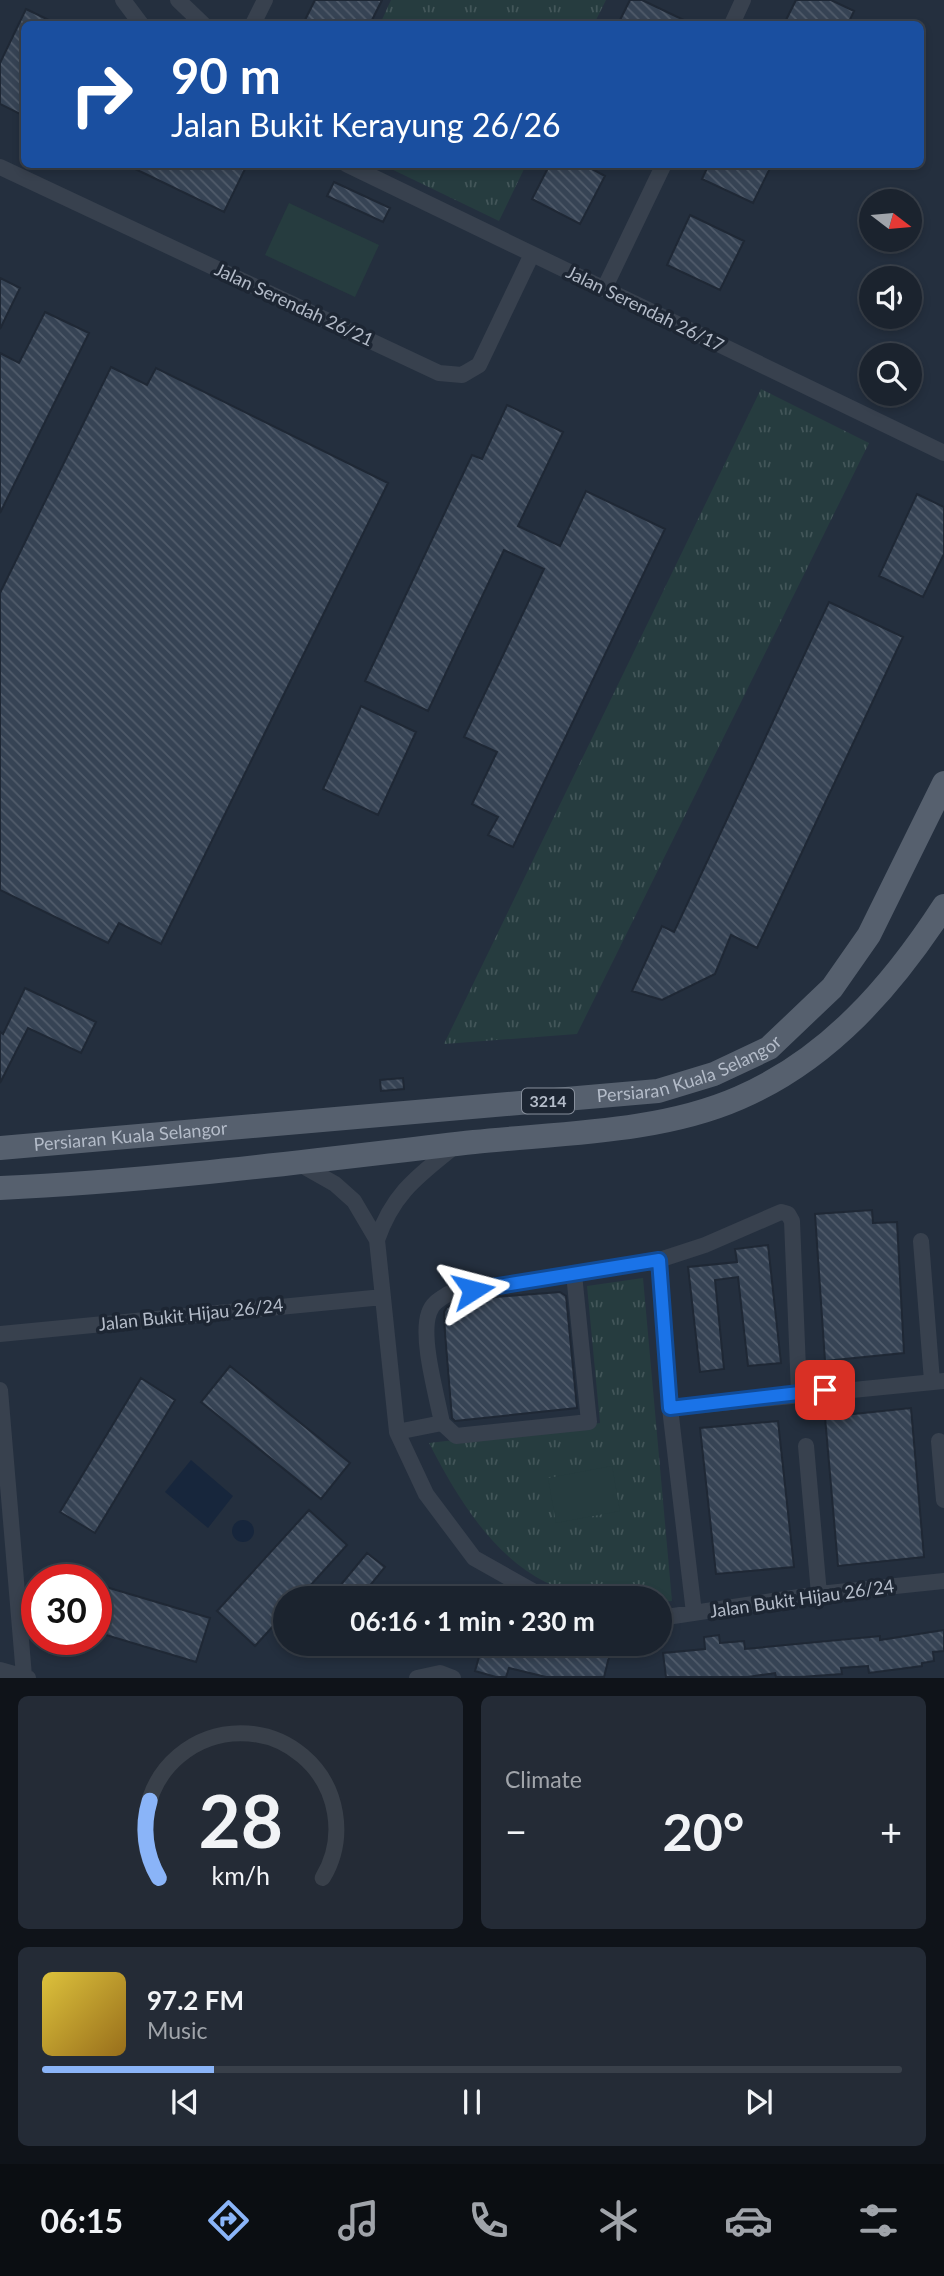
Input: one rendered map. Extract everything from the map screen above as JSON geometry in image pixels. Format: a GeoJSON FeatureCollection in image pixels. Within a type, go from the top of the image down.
{"type":"FeatureCollection","features":[{"type":"Feature","properties":{"kind":"main road"},"geometry":{"type":"LineString","coordinates":[[930,807],[944,775]]}},
{"type":"Feature","properties":{"kind":"main road","name":"Persiaran Kuala Selangor"},"geometry":{"type":"LineString","coordinates":[[0,1148],[658,1091],[714,1074],[769,1048],[832,988],[869,934],[944,783]]}},
{"type":"Feature","properties":{"kind":"main road","name":"Persiaran Kuala Selangor"},"geometry":{"type":"LineString","coordinates":[[0,1188],[298,1163],[679,1119],[740,1097],[799,1064],[852,1023],[910,958],[944,906]]}},
{"type":"Feature","properties":{"kind":"street"},"geometry":{"type":"LineString","coordinates":[[123,0],[140,21]]}},
{"type":"Feature","properties":{"kind":"street"},"geometry":{"type":"LineString","coordinates":[[178,0],[201,21]]}},
{"type":"Feature","properties":{"kind":"street"},"geometry":{"type":"LineString","coordinates":[[254,21],[265,0]]}},
{"type":"Feature","properties":{"kind":"street"},"geometry":{"type":"LineString","coordinates":[[733,21],[743,0]]}},
{"type":"Feature","properties":{"kind":"street","name":"Jalan Serendah 26/21"},"geometry":{"type":"LineString","coordinates":[[0,167],[439,373],[463,374],[479,365],[532,254]]}},
{"type":"Feature","properties":{"kind":"street","name":"Jalan Serendah 26/17"},"geometry":{"type":"LineString","coordinates":[[354,168],[944,453]]}},
{"type":"Feature","properties":{"kind":"street"},"geometry":{"type":"LineString","coordinates":[[604,289],[662,168]]}},
{"type":"Feature","properties":{"kind":"street"},"geometry":{"type":"LineString","coordinates":[[377,1240],[386,1215],[401,1191],[457,1144]]}},
{"type":"Feature","properties":{"kind":"street"},"geometry":{"type":"LineString","coordinates":[[298,1163],[335,1184],[354,1200],[377,1240],[397,1432],[426,1494],[474,1558],[524,1586]]}},
{"type":"Feature","properties":{"kind":"street"},"geometry":{"type":"LineString","coordinates":[[574,1274],[589,1422],[456,1436],[442,1423],[427,1331],[429,1313],[435,1302],[448,1294],[659,1260],[705,1245],[769,1215],[788,1214],[792,1221],[799,1393]]}},
{"type":"Feature","properties":{"kind":"street"},"geometry":{"type":"LineString","coordinates":[[670,1408],[938,1381],[921,1241]]}},
{"type":"Feature","properties":{"kind":"street"},"geometry":{"type":"LineString","coordinates":[[659,1260],[670,1408],[694,1613]]}},
{"type":"Feature","properties":{"kind":"street","name":"Jalan Bukit Hijau 26/24"},"geometry":{"type":"LineString","coordinates":[[0,1334],[383,1297]]}},
{"type":"Feature","properties":{"kind":"street"},"geometry":{"type":"LineString","coordinates":[[0,1390],[26,1677],[0,1670]]}},
{"type":"Feature","properties":{"kind":"street"},"geometry":{"type":"LineString","coordinates":[[397,1432],[442,1423]]}},
{"type":"Feature","properties":{"kind":"street"},"geometry":{"type":"LineString","coordinates":[[939,1441],[944,1500]]}},
{"type":"Feature","properties":{"kind":"street"},"geometry":{"type":"LineString","coordinates":[[806,1446],[818,1594]]}},
{"type":"Feature","properties":{"kind":"street","name":"Jalan Bukit Hijau 26/24"},"geometry":{"type":"LineString","coordinates":[[672,1616],[818,1594],[944,1581]]}},
{"type":"Feature","properties":{"kind":"street"},"geometry":{"type":"LineString","coordinates":[[417,1678],[440,1673],[453,1678]]}},
{"type":"Feature","properties":{"kind":"green space"},"geometry":{"type":"Polygon","coordinates":[[[391,0],[606,0],[596,21],[381,21],[391,0]]]}},
{"type":"Feature","properties":{"kind":"green space"},"geometry":{"type":"Polygon","coordinates":[[[389,168],[525,168],[499,221],[389,168]]]}},
{"type":"Feature","properties":{"kind":"green space"},"geometry":{"type":"Polygon","coordinates":[[[289,203],[379,245],[355,297],[265,255],[289,203]]]}},
{"type":"Feature","properties":{"kind":"green space"},"geometry":{"type":"Polygon","coordinates":[[[761,389],[869,443],[577,1034],[444,1044],[761,389]]]}},
{"type":"Feature","properties":{"kind":"green space"},"geometry":{"type":"Polygon","coordinates":[[[643,1278],[671,1586],[555,1586],[536,1577],[513,1560],[474,1518],[429,1443],[600,1423],[587,1286],[643,1278]]]}},
{"type":"Feature","properties":{"kind":"green space"},"geometry":{"type":"Polygon","coordinates":[[[612,1466],[620,1511],[556,1523],[548,1478],[612,1466]]]}},
{"type":"Feature","properties":{"kind":"water"},"geometry":{"type":"Polygon","coordinates":[[[191,1460],[233,1496],[208,1528],[165,1492],[191,1460]]]}},
{"type":"Feature","properties":{"kind":"water"},"geometry":{"type":"Polygon","coordinates":[[[243,1520],[251,1523],[254,1531],[251,1539],[243,1542],[235,1539],[232,1531],[235,1523],[243,1520]]]}},
{"type":"Feature","properties":{"kind":"building"},"geometry":{"type":"Polygon","coordinates":[[[315,0],[382,0],[372,21],[304,21],[315,0]]]}},
{"type":"Feature","properties":{"kind":"building"},"geometry":{"type":"Polygon","coordinates":[[[630,0],[642,0],[686,21],[620,21],[630,0]]]}},
{"type":"Feature","properties":{"kind":"building"},"geometry":{"type":"Polygon","coordinates":[[[796,0],[831,0],[854,11],[849,21],[786,21],[796,0]]]}},
{"type":"Feature","properties":{"kind":"building"},"geometry":{"type":"Polygon","coordinates":[[[26,9],[51,21],[21,21],[21,114],[0,104],[0,63],[26,9]]]}},
{"type":"Feature","properties":{"kind":"building"},"geometry":{"type":"Polygon","coordinates":[[[133,168],[243,168],[224,212],[133,168]]]}},
{"type":"Feature","properties":{"kind":"building"},"geometry":{"type":"Polygon","coordinates":[[[548,168],[590,168],[605,176],[580,224],[532,199],[548,168]]]}},
{"type":"Feature","properties":{"kind":"building"},"geometry":{"type":"Polygon","coordinates":[[[707,168],[770,168],[753,203],[702,179],[707,168]]]}},
{"type":"Feature","properties":{"kind":"building"},"geometry":{"type":"Polygon","coordinates":[[[334,182],[390,208],[383,222],[327,196],[334,182]]]}},
{"type":"Feature","properties":{"kind":"building"},"geometry":{"type":"Polygon","coordinates":[[[690,215],[744,241],[720,290],[667,265],[690,215]]]}},
{"type":"Feature","properties":{"kind":"building"},"geometry":{"type":"Polygon","coordinates":[[[0,278],[20,288],[0,329],[0,278]]]}},
{"type":"Feature","properties":{"kind":"building"},"geometry":{"type":"Polygon","coordinates":[[[45,312],[89,333],[0,513],[0,353],[19,363],[45,312]]]}},
{"type":"Feature","properties":{"kind":"building"},"geometry":{"type":"Polygon","coordinates":[[[111,367],[147,385],[156,368],[388,483],[161,944],[119,923],[108,943],[0,890],[0,593],[111,367]]]}},
{"type":"Feature","properties":{"kind":"building"},"geometry":{"type":"Polygon","coordinates":[[[507,405],[563,432],[518,526],[560,546],[586,491],[665,529],[513,847],[488,835],[498,817],[472,804],[497,752],[464,737],[544,569],[504,550],[428,711],[365,681],[472,455],[482,459],[507,405]]]}},
{"type":"Feature","properties":{"kind":"building"},"geometry":{"type":"Polygon","coordinates":[[[917,494],[944,507],[944,554],[923,597],[879,576],[917,494]]]}},
{"type":"Feature","properties":{"kind":"building"},"geometry":{"type":"Polygon","coordinates":[[[829,602],[903,637],[757,948],[731,935],[715,974],[662,1000],[632,991],[662,926],[674,932],[829,602]]]}},
{"type":"Feature","properties":{"kind":"building"},"geometry":{"type":"Polygon","coordinates":[[[361,706],[416,732],[378,815],[323,789],[361,706]]]}},
{"type":"Feature","properties":{"kind":"building"},"geometry":{"type":"Polygon","coordinates":[[[25,988],[96,1022],[81,1053],[28,1028],[0,1083],[0,1032],[3,1034],[25,988]]]}},
{"type":"Feature","properties":{"kind":"building"},"geometry":{"type":"Polygon","coordinates":[[[403,1078],[404,1089],[381,1091],[380,1080],[403,1078]]]}},
{"type":"Feature","properties":{"kind":"building"},"geometry":{"type":"Polygon","coordinates":[[[872,1210],[873,1223],[897,1222],[904,1353],[825,1361],[815,1214],[872,1210]]]}},
{"type":"Feature","properties":{"kind":"building"},"geometry":{"type":"Polygon","coordinates":[[[768,1245],[781,1363],[748,1366],[738,1277],[715,1280],[724,1369],[700,1372],[688,1267],[737,1262],[735,1249],[768,1245]]]}},
{"type":"Feature","properties":{"kind":"building"},"geometry":{"type":"Polygon","coordinates":[[[560,1292],[566,1296],[577,1408],[455,1421],[452,1418],[445,1333],[444,1312],[447,1307],[495,1297],[560,1292]]]}},
{"type":"Feature","properties":{"kind":"building"},"geometry":{"type":"Polygon","coordinates":[[[230,1366],[350,1463],[321,1499],[201,1402],[230,1366]]]}},
{"type":"Feature","properties":{"kind":"building"},"geometry":{"type":"Polygon","coordinates":[[[141,1378],[175,1400],[95,1533],[60,1512],[141,1378]]]}},
{"type":"Feature","properties":{"kind":"building"},"geometry":{"type":"Polygon","coordinates":[[[911,1408],[924,1557],[838,1566],[825,1417],[911,1408]]]}},
{"type":"Feature","properties":{"kind":"building"},"geometry":{"type":"Polygon","coordinates":[[[778,1421],[794,1567],[716,1574],[700,1428],[778,1421]]]}},
{"type":"Feature","properties":{"kind":"building"},"geometry":{"type":"Polygon","coordinates":[[[309,1510],[347,1545],[310,1586],[273,1586],[273,1626],[255,1646],[217,1611],[309,1510]]]}},
{"type":"Feature","properties":{"kind":"building"},"geometry":{"type":"Polygon","coordinates":[[[367,1553],[385,1567],[370,1586],[340,1586],[367,1553]]]}},
{"type":"Feature","properties":{"kind":"building"},"geometry":{"type":"Polygon","coordinates":[[[112,1589],[210,1618],[196,1662],[112,1637],[112,1589]]]}},
{"type":"Feature","properties":{"kind":"building"},"geometry":{"type":"Polygon","coordinates":[[[944,1630],[944,1651],[933,1652],[934,1661],[922,1663],[922,1666],[869,1673],[868,1666],[841,1668],[842,1674],[801,1677],[776,1677],[775,1673],[748,1677],[666,1677],[663,1656],[672,1656],[672,1652],[705,1649],[704,1637],[719,1635],[720,1643],[744,1641],[745,1649],[880,1636],[880,1640],[944,1630]]]}},
{"type":"Feature","properties":{"kind":"building"},"geometry":{"type":"Polygon","coordinates":[[[479,1656],[609,1656],[604,1677],[546,1677],[509,1668],[506,1677],[496,1677],[475,1671],[479,1656]]]}},
{"type":"Feature","properties":{"kind":"route"},"geometry":{"type":"LineString","coordinates":[[473,1290],[659,1260],[670,1408],[825,1390]]}}]}
